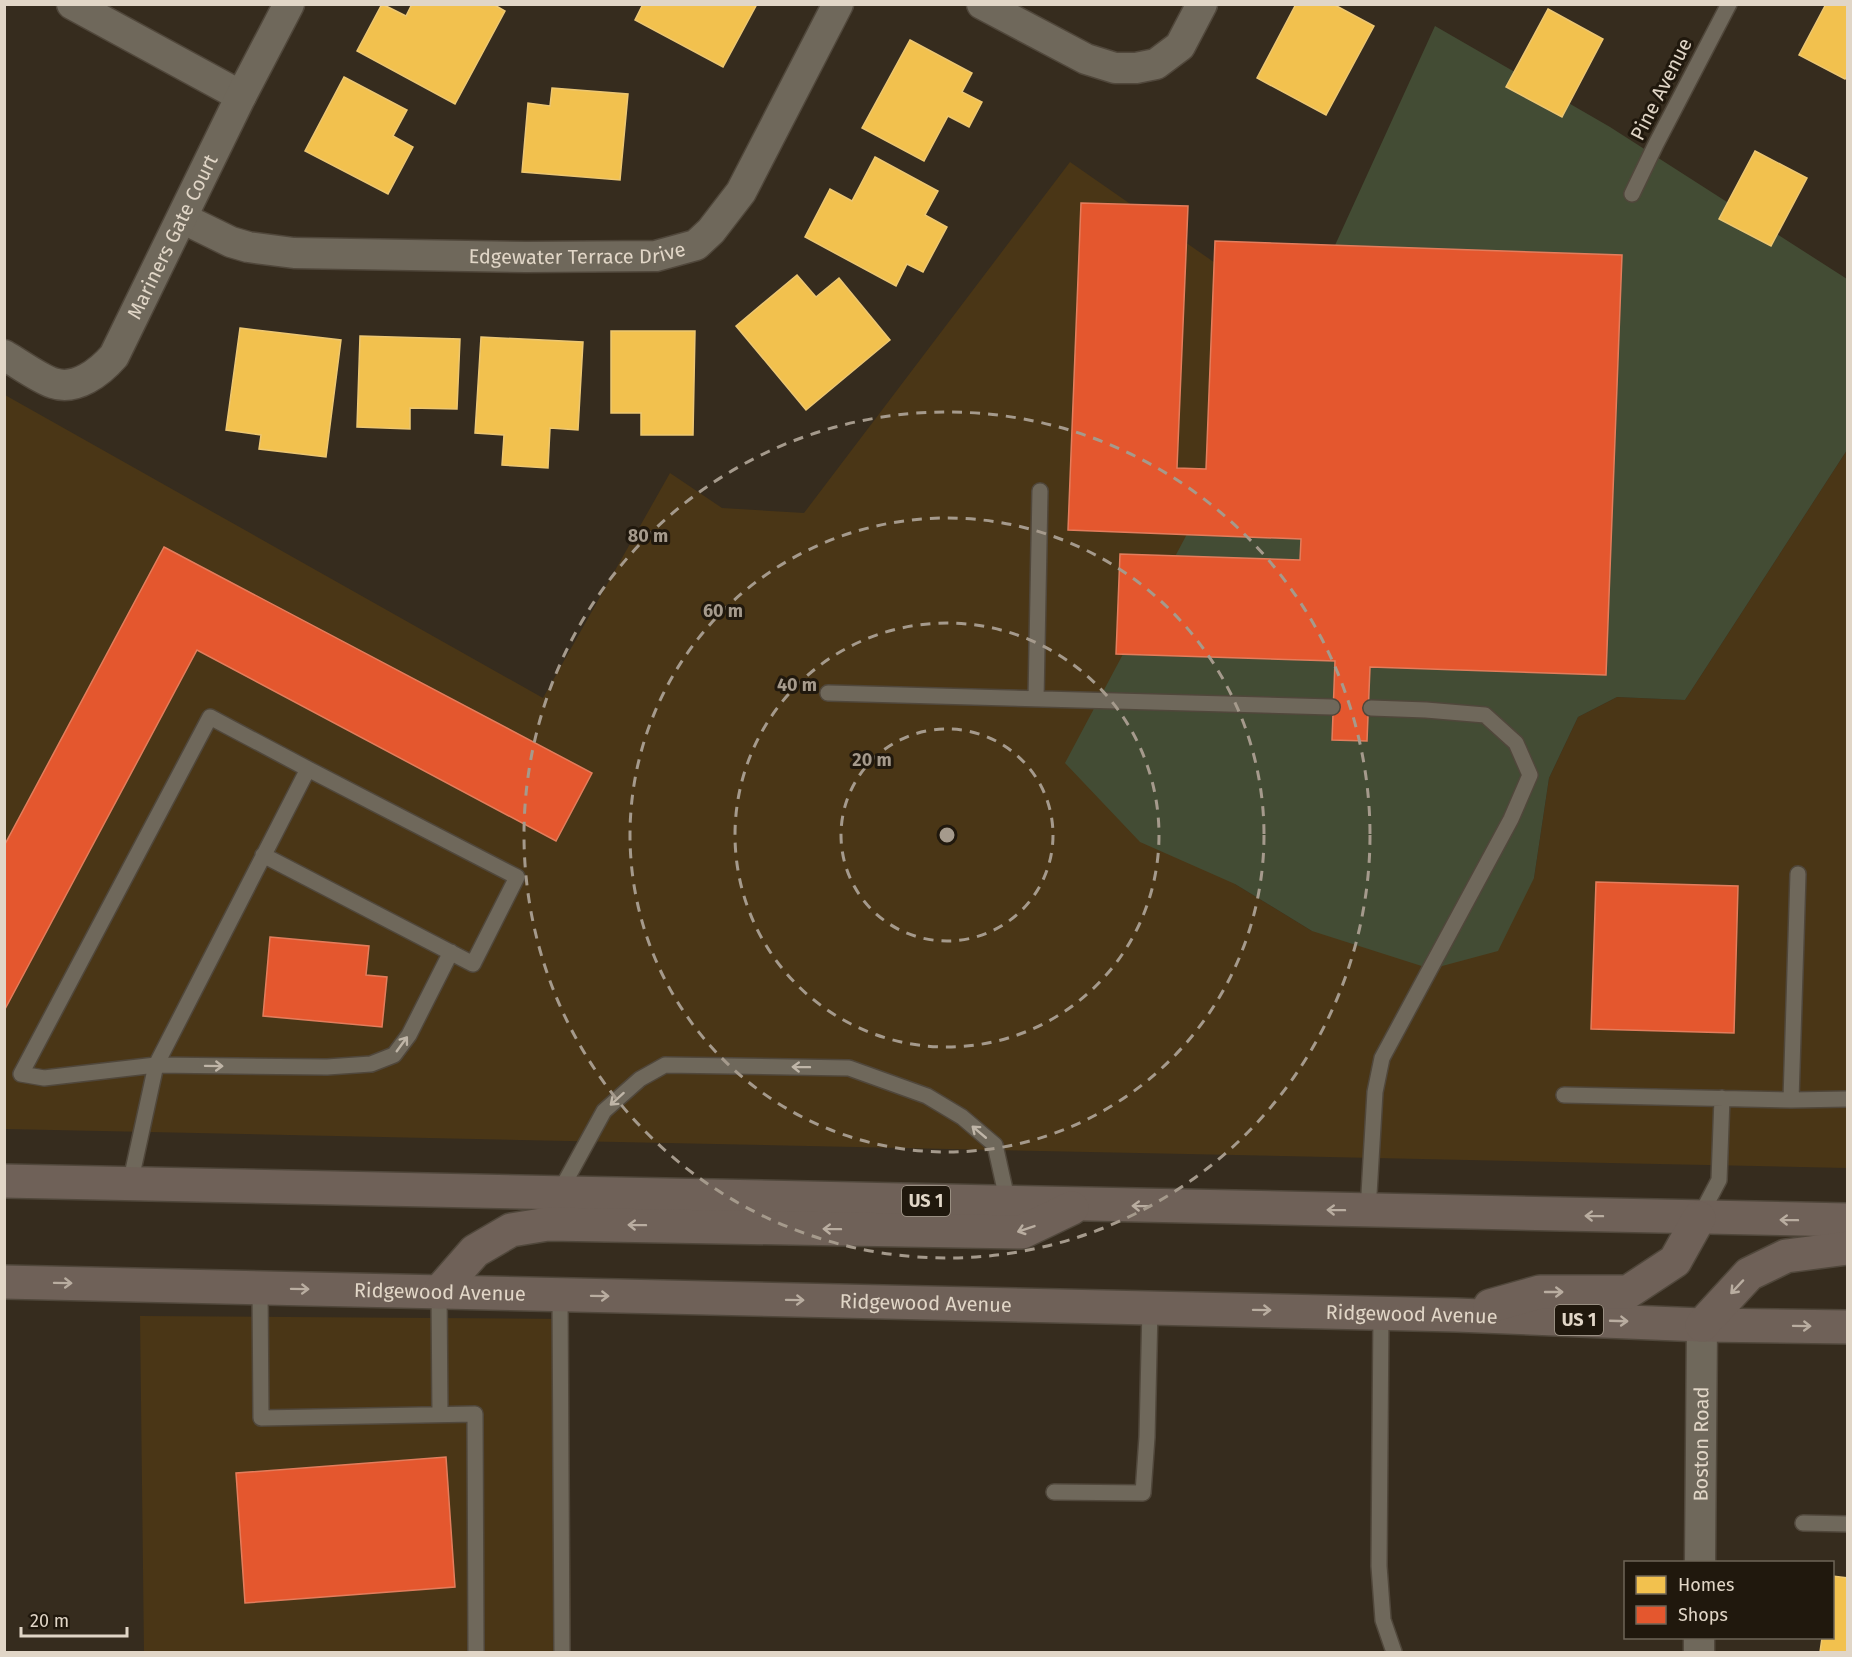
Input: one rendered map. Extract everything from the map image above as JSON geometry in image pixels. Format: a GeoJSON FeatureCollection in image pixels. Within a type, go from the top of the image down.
{"type":"FeatureCollection","features":[{"type":"Feature","properties":{"kind":"main road","name":"US 1"},"geometry":{"type":"LineString","coordinates":[[4,1181],[1848,1220]]}},
{"type":"Feature","properties":{"kind":"main road"},"geometry":{"type":"LineString","coordinates":[[439,1292],[475,1251],[511,1230],[548,1224],[1022,1232],[1079,1205]]}},
{"type":"Feature","properties":{"kind":"main road"},"geometry":{"type":"LineString","coordinates":[[1456,1315],[1540,1292],[1628,1292],[1675,1261],[1699,1218]]}},
{"type":"Feature","properties":{"kind":"main road"},"geometry":{"type":"LineString","coordinates":[[1702,1324],[1749,1274],[1786,1256],[1848,1248]]}},
{"type":"Feature","properties":{"kind":"main road","name":"Ridgewood Avenue"},"geometry":{"type":"LineString","coordinates":[[4,1282],[1380,1313],[1702,1324],[1848,1326]]}},
{"type":"Feature","properties":{"kind":"street"},"geometry":{"type":"LineString","coordinates":[[72,4],[241,96]]}},
{"type":"Feature","properties":{"kind":"street","name":"Mariners Gate Court"},"geometry":{"type":"LineString","coordinates":[[4,355],[54,384],[72,384],[94,375],[114,356],[241,96],[289,4]]}},
{"type":"Feature","properties":{"kind":"street","name":"Edgewater Terrace Drive"},"geometry":{"type":"LineString","coordinates":[[182,218],[231,242],[248,247],[294,253],[526,257],[656,256],[696,245],[711,231],[741,192],[838,4]]}},
{"type":"Feature","properties":{"kind":"street"},"geometry":{"type":"LineString","coordinates":[[982,4],[1086,59],[1115,68],[1136,68],[1156,64],[1180,46],[1202,4]]}},
{"type":"Feature","properties":{"kind":"street","name":"Boston Road"},"geometry":{"type":"LineString","coordinates":[[1700,1561],[1702,1324]]}},
{"type":"Feature","properties":{"kind":"lane","name":"Pine Avenue"},"geometry":{"type":"LineString","coordinates":[[1632,194],[1729,4]]}},
{"type":"Feature","properties":{"kind":"lane"},"geometry":{"type":"LineString","coordinates":[[1036,699],[1040,490]]}},
{"type":"Feature","properties":{"kind":"lane"},"geometry":{"type":"LineString","coordinates":[[828,693],[1332,707]]}},
{"type":"Feature","properties":{"kind":"lane"},"geometry":{"type":"LineString","coordinates":[[1368,1211],[1374,1092],[1382,1058],[1510,819],[1530,775],[1516,743],[1485,715],[1371,708]]}},
{"type":"Feature","properties":{"kind":"lane"},"geometry":{"type":"LineString","coordinates":[[263,855],[450,952],[473,964],[518,877],[210,717],[21,1074],[44,1078],[156,1065],[327,1067],[371,1064],[394,1055],[409,1035],[450,952]]}},
{"type":"Feature","properties":{"kind":"lane"},"geometry":{"type":"LineString","coordinates":[[130,1184],[156,1065],[308,769]]}},
{"type":"Feature","properties":{"kind":"lane"},"geometry":{"type":"LineString","coordinates":[[1791,1100],[1798,874]]}},
{"type":"Feature","properties":{"kind":"lane"},"geometry":{"type":"LineString","coordinates":[[559,1193],[604,1111],[640,1079],[665,1065],[849,1068],[927,1096],[962,1118],[995,1145],[1008,1203]]}},
{"type":"Feature","properties":{"kind":"lane"},"geometry":{"type":"LineString","coordinates":[[1564,1095],[1791,1100],[1848,1099]]}},
{"type":"Feature","properties":{"kind":"lane"},"geometry":{"type":"LineString","coordinates":[[1699,1218],[1719,1180],[1722,1098]]}},
{"type":"Feature","properties":{"kind":"lane"},"geometry":{"type":"LineString","coordinates":[[260,1288],[261,1418],[475,1414],[476,1653]]}},
{"type":"Feature","properties":{"kind":"lane"},"geometry":{"type":"LineString","coordinates":[[439,1292],[440,1414]]}},
{"type":"Feature","properties":{"kind":"lane"},"geometry":{"type":"LineString","coordinates":[[560,1295],[562,1653]]}},
{"type":"Feature","properties":{"kind":"lane"},"geometry":{"type":"LineString","coordinates":[[1054,1492],[1143,1493],[1147,1437],[1150,1308]]}},
{"type":"Feature","properties":{"kind":"lane"},"geometry":{"type":"LineString","coordinates":[[1380,1313],[1379,1566],[1383,1620],[1394,1653]]}},
{"type":"Feature","properties":{"kind":"lane"},"geometry":{"type":"LineString","coordinates":[[1803,1523],[1848,1524]]}},
{"type":"Feature","properties":{"kind":"shaded area"},"geometry":{"type":"Polygon","coordinates":[[[1070,162],[1300,322],[1235,884],[1312,931],[1534,878],[1549,778],[1578,717],[1617,697],[1685,700],[1847,450],[1847,1168],[5,1129],[5,395],[543,698],[670,473],[722,508],[804,513],[1070,162]]]}},
{"type":"Feature","properties":{"kind":"shaded area"},"geometry":{"type":"Polygon","coordinates":[[[140,1316],[568,1319],[571,1652],[144,1652],[140,1316]]]}},
{"type":"Feature","properties":{"kind":"green space"},"geometry":{"type":"Polygon","coordinates":[[[1435,26],[1610,127],[1847,279],[1847,450],[1685,700],[1617,697],[1578,717],[1549,778],[1534,878],[1498,951],[1431,969],[1312,931],[1235,884],[1140,842],[1065,763],[1300,322],[1435,26]]]}},
{"type":"Feature","properties":{"kind":"building: Homes"},"geometry":{"type":"Polygon","coordinates":[[[382,4],[406,16],[412,4],[493,4],[505,11],[455,104],[357,51],[382,4]]]}},
{"type":"Feature","properties":{"kind":"building: Homes"},"geometry":{"type":"Polygon","coordinates":[[[643,4],[757,4],[723,67],[635,20],[643,4]]]}},
{"type":"Feature","properties":{"kind":"building: Homes"},"geometry":{"type":"Polygon","coordinates":[[[1296,4],[1333,4],[1374,26],[1326,115],[1257,78],[1296,4]]]}},
{"type":"Feature","properties":{"kind":"building: Homes"},"geometry":{"type":"Polygon","coordinates":[[[1826,4],[1848,4],[1848,75],[1845,79],[1799,55],[1826,4]]]}},
{"type":"Feature","properties":{"kind":"building: Homes"},"geometry":{"type":"Polygon","coordinates":[[[1548,9],[1603,39],[1562,117],[1506,87],[1548,9]]]}},
{"type":"Feature","properties":{"kind":"building: Homes"},"geometry":{"type":"Polygon","coordinates":[[[910,40],[972,73],[962,92],[982,102],[969,127],[948,116],[924,161],[862,128],[910,40]]]}},
{"type":"Feature","properties":{"kind":"building: Homes"},"geometry":{"type":"Polygon","coordinates":[[[344,77],[407,110],[393,136],[413,147],[388,194],[305,151],[344,77]]]}},
{"type":"Feature","properties":{"kind":"building: Homes"},"geometry":{"type":"Polygon","coordinates":[[[552,88],[628,94],[620,180],[522,172],[528,103],[550,106],[552,88]]]}},
{"type":"Feature","properties":{"kind":"building: Homes"},"geometry":{"type":"Polygon","coordinates":[[[1755,151],[1807,178],[1771,246],[1719,219],[1755,151]]]}},
{"type":"Feature","properties":{"kind":"building: Homes"},"geometry":{"type":"Polygon","coordinates":[[[875,157],[938,191],[925,215],[947,227],[923,272],[907,264],[896,286],[805,237],[830,189],[852,201],[875,157]]]}},
{"type":"Feature","properties":{"kind":"building: Homes"},"geometry":{"type":"Polygon","coordinates":[[[797,275],[816,297],[839,278],[890,340],[806,410],[736,326],[797,275]]]}},
{"type":"Feature","properties":{"kind":"building: Homes"},"geometry":{"type":"Polygon","coordinates":[[[240,328],[341,340],[326,457],[259,449],[261,435],[226,430],[240,328]]]}},
{"type":"Feature","properties":{"kind":"building: Homes"},"geometry":{"type":"Polygon","coordinates":[[[611,331],[695,331],[693,435],[641,435],[641,413],[611,413],[611,331]]]}},
{"type":"Feature","properties":{"kind":"building: Homes"},"geometry":{"type":"Polygon","coordinates":[[[360,336],[460,339],[457,409],[410,408],[410,429],[357,427],[360,336]]]}},
{"type":"Feature","properties":{"kind":"building: Homes"},"geometry":{"type":"Polygon","coordinates":[[[481,337],[583,342],[578,430],[550,428],[548,468],[502,465],[504,435],[475,433],[481,337]]]}},
{"type":"Feature","properties":{"kind":"building: Homes"},"geometry":{"type":"Polygon","coordinates":[[[1834,1576],[1848,1578],[1848,1652],[1820,1652],[1822,1639],[1834,1639],[1834,1576]]]}},
{"type":"Feature","properties":{"kind":"building: Shops"},"geometry":{"type":"Polygon","coordinates":[[[1081,203],[1188,206],[1177,468],[1206,469],[1215,241],[1622,255],[1606,675],[1370,667],[1367,741],[1332,740],[1335,661],[1116,654],[1120,554],[1300,560],[1301,539],[1068,530],[1081,203]]]}},
{"type":"Feature","properties":{"kind":"building: Shops"},"geometry":{"type":"Polygon","coordinates":[[[164,547],[592,773],[556,841],[197,650],[4,1011],[4,846],[164,547]]]}},
{"type":"Feature","properties":{"kind":"building: Shops"},"geometry":{"type":"Polygon","coordinates":[[[1596,882],[1738,886],[1734,1033],[1591,1029],[1596,882]]]}},
{"type":"Feature","properties":{"kind":"building: Shops"},"geometry":{"type":"Polygon","coordinates":[[[270,937],[369,946],[366,975],[387,977],[382,1027],[263,1016],[270,937]]]}},
{"type":"Feature","properties":{"kind":"building: Shops"},"geometry":{"type":"Polygon","coordinates":[[[446,1457],[455,1587],[245,1603],[236,1473],[446,1457]]]}}]}
